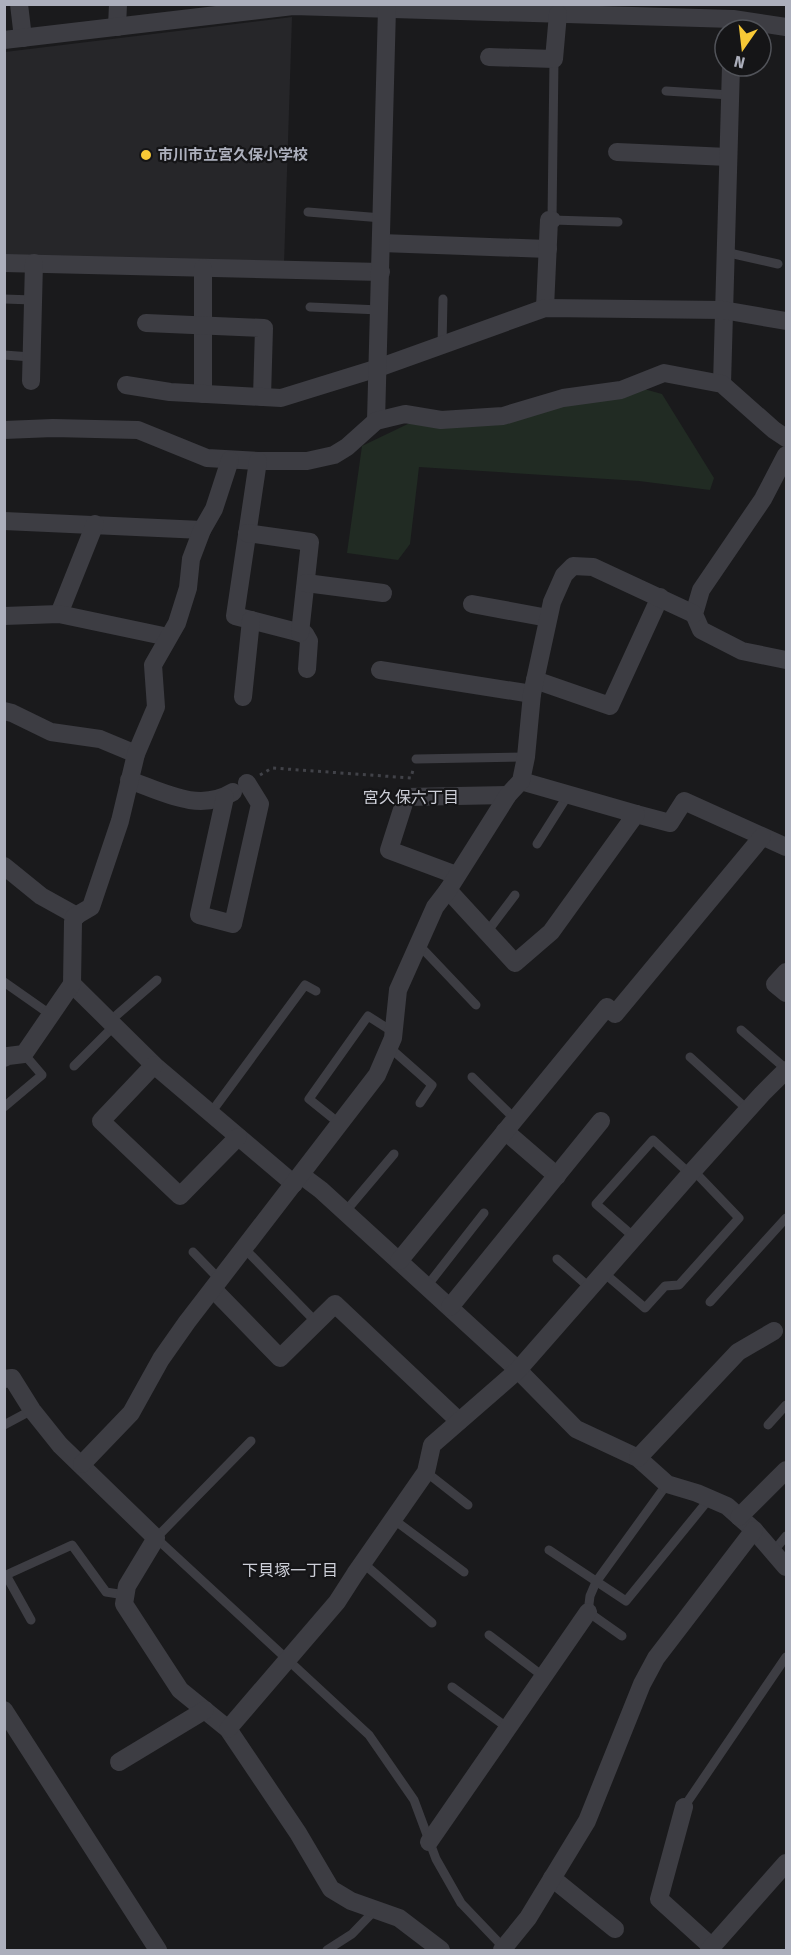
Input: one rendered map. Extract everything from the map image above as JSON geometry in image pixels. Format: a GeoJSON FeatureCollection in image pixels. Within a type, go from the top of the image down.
{"type":"FeatureCollection","features":[{"type":"Feature","properties":{"kind":"street"},"geometry":{"type":"LineString","coordinates":[[19,4],[14,39],[293,6],[526,9],[558,14],[733,18]]}},
{"type":"Feature","properties":{"kind":"street"},"geometry":{"type":"LineString","coordinates":[[117,27],[118,4]]}},
{"type":"Feature","properties":{"kind":"street"},"geometry":{"type":"LineString","coordinates":[[376,421],[387,8]]}},
{"type":"Feature","properties":{"kind":"street"},"geometry":{"type":"LineString","coordinates":[[489,57],[554,59],[558,14]]}},
{"type":"Feature","properties":{"kind":"street"},"geometry":{"type":"LineString","coordinates":[[722,384],[731,78]]}},
{"type":"Feature","properties":{"kind":"street"},"geometry":{"type":"LineString","coordinates":[[617,152],[728,157]]}},
{"type":"Feature","properties":{"kind":"street"},"geometry":{"type":"LineString","coordinates":[[545,308],[549,220],[552,220]]}},
{"type":"Feature","properties":{"kind":"street"},"geometry":{"type":"LineString","coordinates":[[381,243],[548,249]]}},
{"type":"Feature","properties":{"kind":"street"},"geometry":{"type":"LineString","coordinates":[[4,263],[381,272]]}},
{"type":"Feature","properties":{"kind":"street"},"geometry":{"type":"LineString","coordinates":[[31,381],[34,263]]}},
{"type":"Feature","properties":{"kind":"street"},"geometry":{"type":"LineString","coordinates":[[203,268],[203,394]]}},
{"type":"Feature","properties":{"kind":"street"},"geometry":{"type":"LineString","coordinates":[[126,385],[170,392],[281,398],[378,368],[545,308],[723,310],[786,321]]}},
{"type":"Feature","properties":{"kind":"street"},"geometry":{"type":"LineString","coordinates":[[146,323],[264,328],[262,397]]}},
{"type":"Feature","properties":{"kind":"street"},"geometry":{"type":"LineString","coordinates":[[4,430],[53,428],[138,430],[207,458],[308,461],[334,455],[347,447],[376,421],[405,414],[441,420],[503,416],[564,398],[621,390],[664,373],[722,384],[786,438]]}},
{"type":"Feature","properties":{"kind":"street"},"geometry":{"type":"LineString","coordinates":[[694,614],[701,590],[764,499],[786,455]]}},
{"type":"Feature","properties":{"kind":"street"},"geometry":{"type":"LineString","coordinates":[[4,1058],[24,1054],[72,984],[73,922],[77,916],[91,907],[120,821],[136,754],[156,707],[153,665],[177,623],[185,597],[191,559],[202,530],[214,509],[230,460]]}},
{"type":"Feature","properties":{"kind":"street"},"geometry":{"type":"LineString","coordinates":[[258,461],[235,616],[305,634],[309,641],[307,669]]}},
{"type":"Feature","properties":{"kind":"street"},"geometry":{"type":"LineString","coordinates":[[4,521],[202,530]]}},
{"type":"Feature","properties":{"kind":"street"},"geometry":{"type":"LineString","coordinates":[[59,614],[95,524]]}},
{"type":"Feature","properties":{"kind":"street"},"geometry":{"type":"LineString","coordinates":[[248,533],[310,542],[300,633]]}},
{"type":"Feature","properties":{"kind":"street"},"geometry":{"type":"LineString","coordinates":[[82,1464],[131,1413],[161,1359],[187,1322],[377,1075],[391,1040],[398,990],[435,907],[508,795],[521,781],[534,687],[548,618],[552,602],[564,575],[573,566],[593,567],[694,614],[701,630],[742,651],[786,660]]}},
{"type":"Feature","properties":{"kind":"street"},"geometry":{"type":"LineString","coordinates":[[306,583],[383,593]]}},
{"type":"Feature","properties":{"kind":"street"},"geometry":{"type":"LineString","coordinates":[[380,670],[534,687],[610,706],[660,597]]}},
{"type":"Feature","properties":{"kind":"street"},"geometry":{"type":"LineString","coordinates":[[472,604],[548,618]]}},
{"type":"Feature","properties":{"kind":"street"},"geometry":{"type":"LineString","coordinates":[[4,616],[59,614],[168,637]]}},
{"type":"Feature","properties":{"kind":"street"},"geometry":{"type":"LineString","coordinates":[[243,697],[250,620]]}},
{"type":"Feature","properties":{"kind":"street"},"geometry":{"type":"LineString","coordinates":[[4,711],[51,732],[100,738],[136,754]]}},
{"type":"Feature","properties":{"kind":"street"},"geometry":{"type":"LineString","coordinates":[[129,780],[185,800],[202,802],[225,797],[250,781],[260,804],[232,924],[199,915],[225,797]]}},
{"type":"Feature","properties":{"kind":"street"},"geometry":{"type":"LineString","coordinates":[[521,781],[670,823],[684,801],[786,847]]}},
{"type":"Feature","properties":{"kind":"street"},"geometry":{"type":"LineString","coordinates":[[508,795],[406,797],[389,850],[452,883],[487,932],[515,963],[551,932],[636,814]]}},
{"type":"Feature","properties":{"kind":"street"},"geometry":{"type":"LineString","coordinates":[[399,1261],[607,1007],[615,1014],[762,837]]}},
{"type":"Feature","properties":{"kind":"street"},"geometry":{"type":"LineString","coordinates":[[4,866],[42,896],[77,916]]}},
{"type":"Feature","properties":{"kind":"street"},"geometry":{"type":"LineString","coordinates":[[786,972],[775,984],[786,993]]}},
{"type":"Feature","properties":{"kind":"street"},"geometry":{"type":"LineString","coordinates":[[72,984],[154,1065],[210,1114],[238,1137],[345,1212],[518,1370],[576,1429],[638,1458],[667,1484],[727,1506],[754,1530],[786,1567]]}},
{"type":"Feature","properties":{"kind":"street"},"geometry":{"type":"LineString","coordinates":[[154,1065],[101,1121],[180,1196],[238,1137]]}},
{"type":"Feature","properties":{"kind":"street"},"geometry":{"type":"LineString","coordinates":[[228,1729],[289,1661],[337,1602],[426,1472],[432,1445],[518,1370],[589,1287],[786,1069]]}},
{"type":"Feature","properties":{"kind":"street"},"geometry":{"type":"LineString","coordinates":[[450,1307],[601,1121]]}},
{"type":"Feature","properties":{"kind":"street"},"geometry":{"type":"LineString","coordinates":[[510,1125],[557,1176]]}},
{"type":"Feature","properties":{"kind":"street"},"geometry":{"type":"LineString","coordinates":[[216,1284],[280,1358],[334,1304],[459,1421]]}},
{"type":"Feature","properties":{"kind":"street"},"geometry":{"type":"LineString","coordinates":[[638,1458],[738,1352],[774,1331]]}},
{"type":"Feature","properties":{"kind":"street"},"geometry":{"type":"LineString","coordinates":[[4,1378],[12,1378],[32,1410],[60,1445],[156,1538],[127,1586],[124,1604],[180,1690],[228,1729],[298,1833],[331,1889],[351,1901],[399,1918],[441,1950]]}},
{"type":"Feature","properties":{"kind":"street"},"geometry":{"type":"LineString","coordinates":[[740,1517],[786,1470]]}},
{"type":"Feature","properties":{"kind":"street"},"geometry":{"type":"LineString","coordinates":[[504,1950],[528,1918],[587,1821],[642,1684],[656,1658],[754,1530]]}},
{"type":"Feature","properties":{"kind":"street"},"geometry":{"type":"LineString","coordinates":[[429,1842],[588,1612]]}},
{"type":"Feature","properties":{"kind":"street"},"geometry":{"type":"LineString","coordinates":[[4,1710],[158,1950]]}},
{"type":"Feature","properties":{"kind":"street"},"geometry":{"type":"LineString","coordinates":[[119,1762],[205,1710]]}},
{"type":"Feature","properties":{"kind":"street"},"geometry":{"type":"LineString","coordinates":[[684,1807],[659,1899],[710,1949],[786,1863]]}},
{"type":"Feature","properties":{"kind":"street"},"geometry":{"type":"LineString","coordinates":[[552,1878],[615,1929]]}},
{"type":"Feature","properties":{"kind":"lane"},"geometry":{"type":"LineString","coordinates":[[554,59],[552,220],[618,222]]}},
{"type":"Feature","properties":{"kind":"lane"},"geometry":{"type":"LineString","coordinates":[[666,91],[730,95]]}},
{"type":"Feature","properties":{"kind":"lane"},"geometry":{"type":"LineString","coordinates":[[308,212],[382,218]]}},
{"type":"Feature","properties":{"kind":"lane"},"geometry":{"type":"LineString","coordinates":[[725,252],[778,264]]}},
{"type":"Feature","properties":{"kind":"lane"},"geometry":{"type":"LineString","coordinates":[[4,298],[33,300]]}},
{"type":"Feature","properties":{"kind":"lane"},"geometry":{"type":"LineString","coordinates":[[442,345],[443,299]]}},
{"type":"Feature","properties":{"kind":"lane"},"geometry":{"type":"LineString","coordinates":[[310,307],[380,310]]}},
{"type":"Feature","properties":{"kind":"lane"},"geometry":{"type":"LineString","coordinates":[[4,355],[31,357]]}},
{"type":"Feature","properties":{"kind":"lane"},"geometry":{"type":"LineString","coordinates":[[416,759],[526,757]]}},
{"type":"Feature","properties":{"kind":"lane"},"geometry":{"type":"LineString","coordinates":[[537,844],[568,795]]}},
{"type":"Feature","properties":{"kind":"lane"},"geometry":{"type":"LineString","coordinates":[[487,932],[514,895]]}},
{"type":"Feature","properties":{"kind":"lane"},"geometry":{"type":"LineString","coordinates":[[418,944],[476,1005]]}},
{"type":"Feature","properties":{"kind":"lane"},"geometry":{"type":"LineString","coordinates":[[74,1066],[112,1024],[157,980]]}},
{"type":"Feature","properties":{"kind":"lane"},"geometry":{"type":"LineString","coordinates":[[4,982],[51,1016]]}},
{"type":"Feature","properties":{"kind":"lane"},"geometry":{"type":"LineString","coordinates":[[210,1114],[304,985],[316,991]]}},
{"type":"Feature","properties":{"kind":"lane"},"geometry":{"type":"LineString","coordinates":[[340,1124],[309,1099],[368,1016],[432,1085],[420,1103]]}},
{"type":"Feature","properties":{"kind":"lane"},"geometry":{"type":"LineString","coordinates":[[741,1030],[786,1069]]}},
{"type":"Feature","properties":{"kind":"lane"},"geometry":{"type":"LineString","coordinates":[[4,1107],[42,1075],[24,1054]]}},
{"type":"Feature","properties":{"kind":"lane"},"geometry":{"type":"LineString","coordinates":[[690,1057],[748,1110]]}},
{"type":"Feature","properties":{"kind":"lane"},"geometry":{"type":"LineString","coordinates":[[472,1077],[510,1125]]}},
{"type":"Feature","properties":{"kind":"lane"},"geometry":{"type":"LineString","coordinates":[[603,1272],[645,1308],[665,1287],[679,1286],[739,1218],[692,1172],[652,1140],[596,1204],[634,1237]]}},
{"type":"Feature","properties":{"kind":"lane"},"geometry":{"type":"LineString","coordinates":[[345,1212],[394,1154]]}},
{"type":"Feature","properties":{"kind":"lane"},"geometry":{"type":"LineString","coordinates":[[427,1286],[484,1213]]}},
{"type":"Feature","properties":{"kind":"lane"},"geometry":{"type":"LineString","coordinates":[[710,1302],[786,1218]]}},
{"type":"Feature","properties":{"kind":"lane"},"geometry":{"type":"LineString","coordinates":[[244,1248],[316,1322]]}},
{"type":"Feature","properties":{"kind":"lane"},"geometry":{"type":"LineString","coordinates":[[193,1252],[216,1284]]}},
{"type":"Feature","properties":{"kind":"lane"},"geometry":{"type":"LineString","coordinates":[[557,1259],[589,1287]]}},
{"type":"Feature","properties":{"kind":"lane"},"geometry":{"type":"LineString","coordinates":[[768,1425],[786,1405]]}},
{"type":"Feature","properties":{"kind":"lane"},"geometry":{"type":"LineString","coordinates":[[4,1425],[32,1410]]}},
{"type":"Feature","properties":{"kind":"lane"},"geometry":{"type":"LineString","coordinates":[[251,1441],[156,1538],[369,1735],[414,1800],[436,1859],[462,1903],[504,1950]]}},
{"type":"Feature","properties":{"kind":"lane"},"geometry":{"type":"LineString","coordinates":[[426,1472],[468,1505]]}},
{"type":"Feature","properties":{"kind":"lane"},"geometry":{"type":"LineString","coordinates":[[621,1636],[588,1612],[590,1596],[596,1582],[667,1484]]}},
{"type":"Feature","properties":{"kind":"lane"},"geometry":{"type":"LineString","coordinates":[[549,1550],[626,1601],[710,1498]]}},
{"type":"Feature","properties":{"kind":"lane"},"geometry":{"type":"LineString","coordinates":[[393,1519],[464,1572]]}},
{"type":"Feature","properties":{"kind":"lane"},"geometry":{"type":"LineString","coordinates":[[773,1551],[786,1536]]}},
{"type":"Feature","properties":{"kind":"lane"},"geometry":{"type":"LineString","coordinates":[[31,1620],[6,1575],[72,1545],[106,1592],[125,1595]]}},
{"type":"Feature","properties":{"kind":"lane"},"geometry":{"type":"LineString","coordinates":[[363,1563],[432,1623]]}},
{"type":"Feature","properties":{"kind":"lane"},"geometry":{"type":"LineString","coordinates":[[489,1635],[544,1677]]}},
{"type":"Feature","properties":{"kind":"lane"},"geometry":{"type":"LineString","coordinates":[[684,1807],[786,1657]]}},
{"type":"Feature","properties":{"kind":"lane"},"geometry":{"type":"LineString","coordinates":[[452,1687],[508,1728]]}},
{"type":"Feature","properties":{"kind":"lane"},"geometry":{"type":"LineString","coordinates":[[327,1950],[352,1934],[376,1909]]}},
{"type":"Feature","properties":{"kind":"path"},"geometry":{"type":"LineString","coordinates":[[250,781],[272,768],[411,778],[416,759]]}},
{"type":"Feature","properties":{"kind":"shaded area","name":"市川市立宮久保小学校"},"geometry":{"type":"Polygon","coordinates":[[[292,17],[284,264],[5,258],[5,52],[292,17]]]}},
{"type":"Feature","properties":{"kind":"shaded area"},"geometry":{"type":"Polygon","coordinates":[[[644,389],[662,394],[714,478],[710,490],[639,481],[419,467],[410,544],[398,560],[347,553],[362,446],[414,421],[644,389]]]}},
{"type":"Feature","properties":{"kind":"place","name":"市川市立宮久保小学校"},"geometry":{"type":"Point","coordinates":[146,155]}},
{"type":"Feature","properties":{"kind":"district","name":"宮久保六丁目"},"geometry":{"type":"Point","coordinates":[411,797]}},
{"type":"Feature","properties":{"kind":"district","name":"下貝塚一丁目"},"geometry":{"type":"Point","coordinates":[290,1570]}}]}
